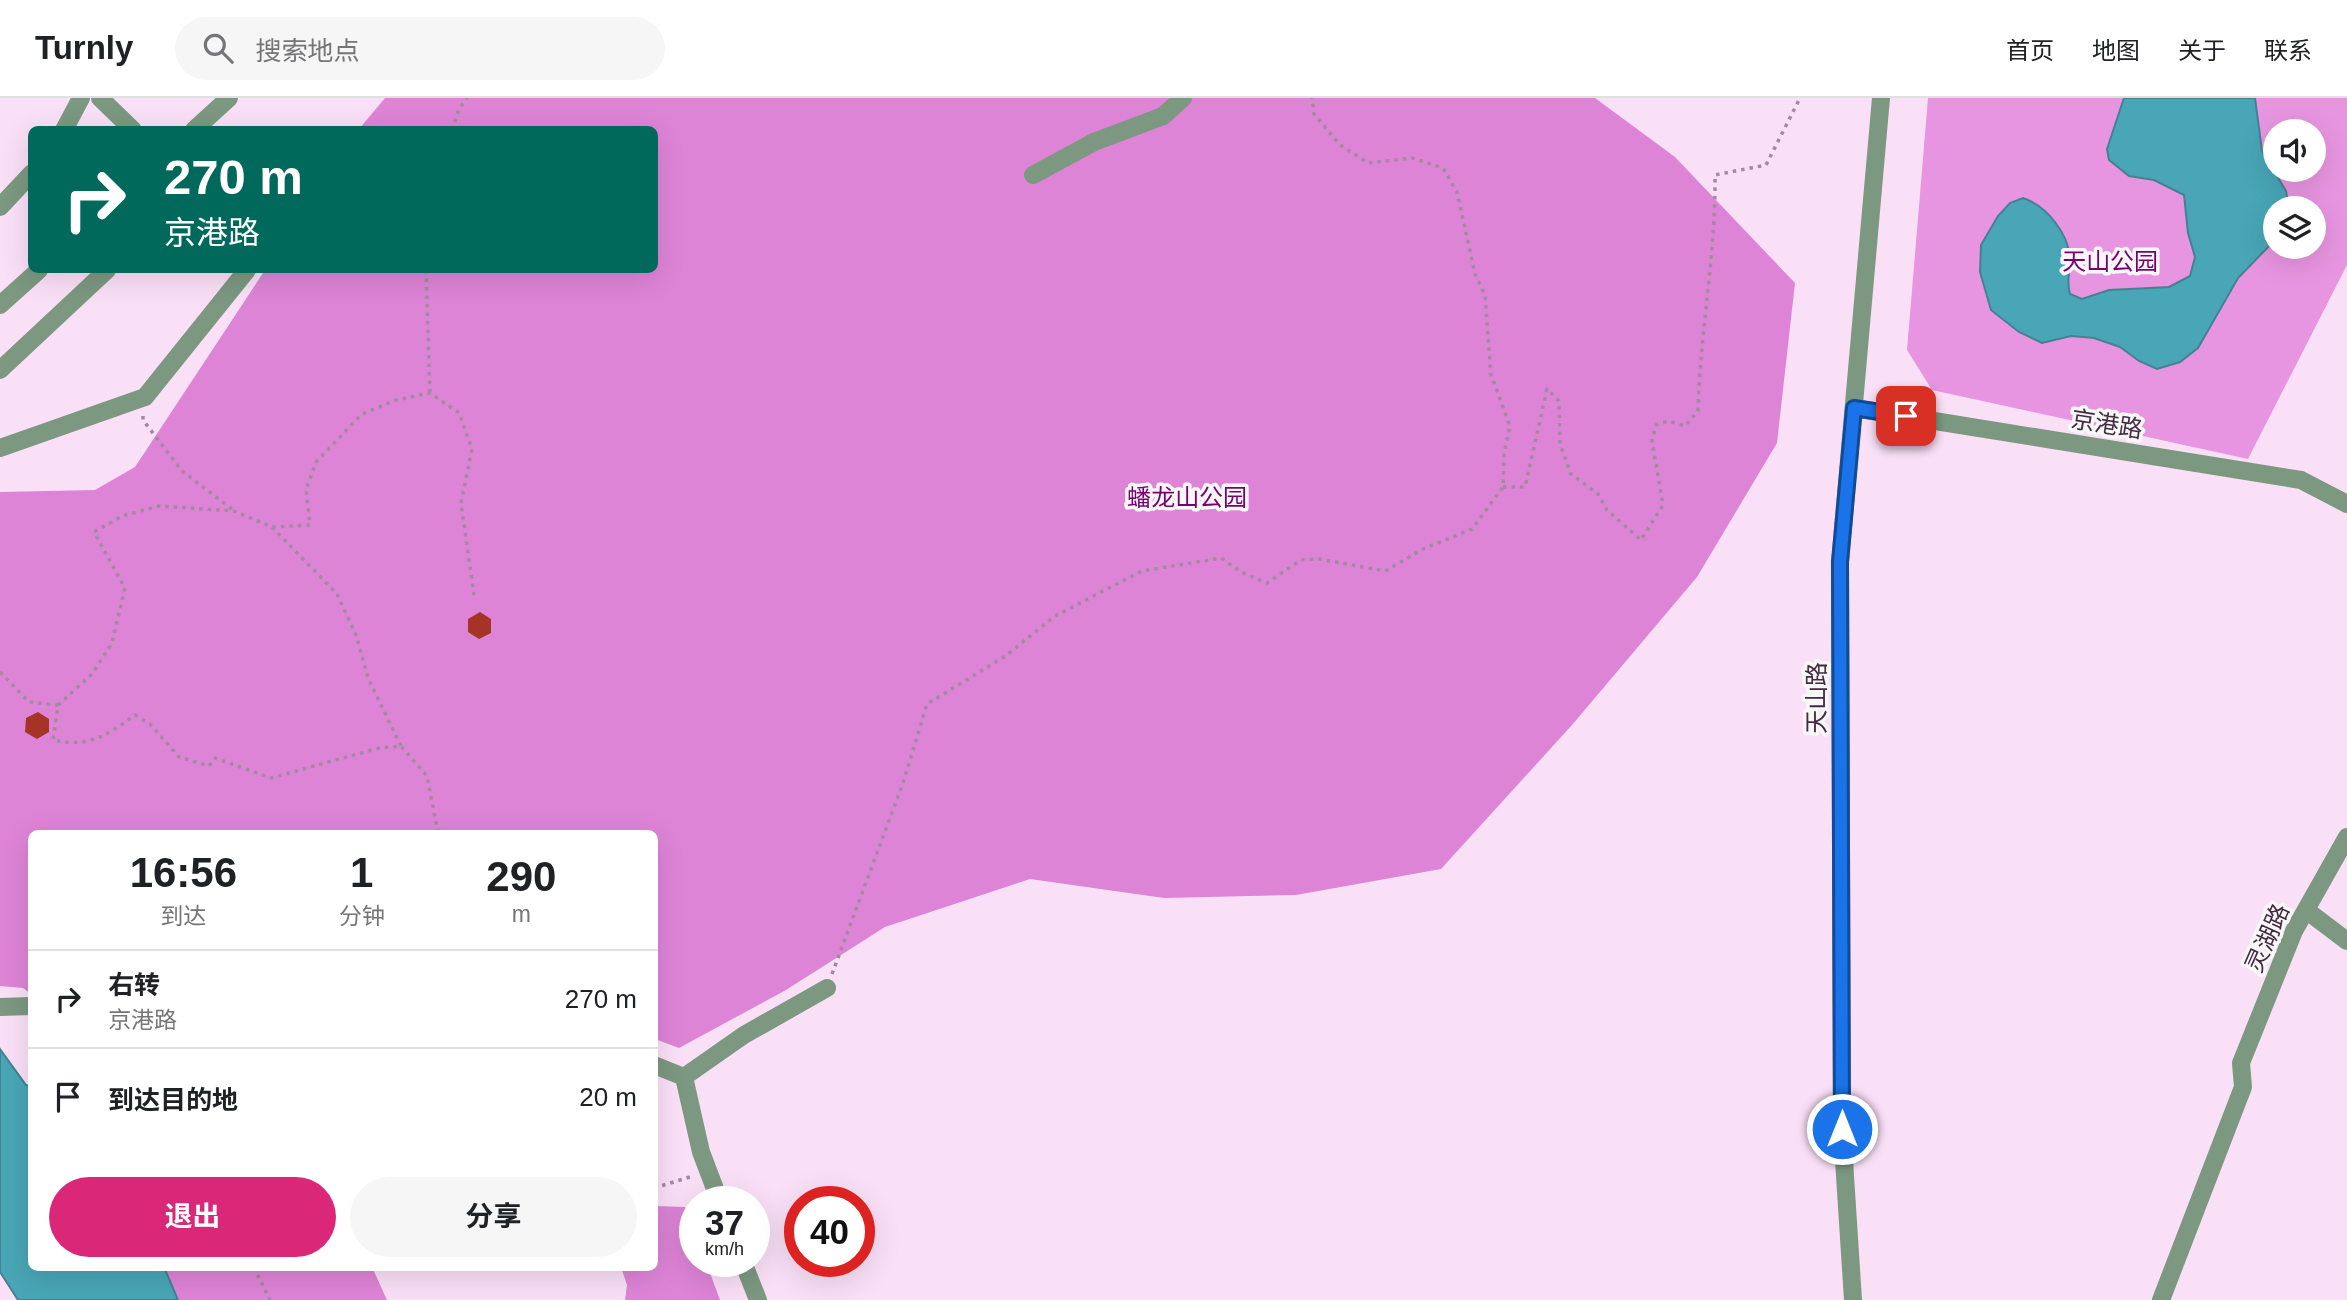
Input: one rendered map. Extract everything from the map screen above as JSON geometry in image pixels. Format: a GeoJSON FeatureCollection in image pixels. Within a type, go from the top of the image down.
{"type":"FeatureCollection","features":[{"type":"Feature","properties":{"kind":"street"},"geometry":{"type":"LineString","coordinates":[[66,126],[81,98]]}},
{"type":"Feature","properties":{"kind":"street"},"geometry":{"type":"LineString","coordinates":[[100,98],[128,126]]}},
{"type":"Feature","properties":{"kind":"street"},"geometry":{"type":"LineString","coordinates":[[198,126],[229,98]]}},
{"type":"Feature","properties":{"kind":"street"},"geometry":{"type":"LineString","coordinates":[[1033,175],[1094,142],[1163,117],[1183,98]]}},
{"type":"Feature","properties":{"kind":"street","name":"天山路"},"geometry":{"type":"LineString","coordinates":[[1853,1300],[1842,1129],[1840,562],[1881,98]]}},
{"type":"Feature","properties":{"kind":"street"},"geometry":{"type":"LineString","coordinates":[[0,207],[28,177]]}},
{"type":"Feature","properties":{"kind":"street"},"geometry":{"type":"LineString","coordinates":[[0,305],[36,273]]}},
{"type":"Feature","properties":{"kind":"street"},"geometry":{"type":"LineString","coordinates":[[0,370],[104,273]]}},
{"type":"Feature","properties":{"kind":"street"},"geometry":{"type":"LineString","coordinates":[[0,448],[145,397],[245,273]]}},
{"type":"Feature","properties":{"kind":"street","name":"京港路"},"geometry":{"type":"LineString","coordinates":[[1854,408],[2301,480],[2347,504]]}},
{"type":"Feature","properties":{"kind":"street","name":"灵湖路"},"geometry":{"type":"LineString","coordinates":[[2161,1300],[2243,1087],[2241,1063],[2294,931],[2347,837]]}},
{"type":"Feature","properties":{"kind":"street"},"geometry":{"type":"LineString","coordinates":[[2306,910],[2347,941]]}},
{"type":"Feature","properties":{"kind":"street"},"geometry":{"type":"LineString","coordinates":[[684,1077],[744,1035],[827,988]]}},
{"type":"Feature","properties":{"kind":"street"},"geometry":{"type":"LineString","coordinates":[[0,1007],[28,1006]]}},
{"type":"Feature","properties":{"kind":"street"},"geometry":{"type":"LineString","coordinates":[[658,1067],[684,1077]]}},
{"type":"Feature","properties":{"kind":"street"},"geometry":{"type":"LineString","coordinates":[[684,1077],[714,1186]]}},
{"type":"Feature","properties":{"kind":"street"},"geometry":{"type":"LineString","coordinates":[[749,1277],[758,1300]]}},
{"type":"Feature","properties":{"kind":"path"},"geometry":{"type":"LineString","coordinates":[[453,126],[459,109],[467,98]]}},
{"type":"Feature","properties":{"kind":"path"},"geometry":{"type":"LineString","coordinates":[[827,988],[903,783],[927,704],[1003,657],[1055,615],[1142,571],[1221,558],[1241,572],[1267,583],[1301,560],[1320,559],[1385,571],[1423,549],[1472,529],[1503,487],[1504,454],[1510,426],[1491,375],[1485,295],[1475,274],[1457,192],[1443,168],[1412,158],[1368,163],[1339,145],[1314,114],[1312,98]]}},
{"type":"Feature","properties":{"kind":"path"},"geometry":{"type":"LineString","coordinates":[[1503,487],[1525,486],[1547,389],[1559,401],[1560,444],[1571,474],[1598,494],[1607,509],[1640,540],[1663,505],[1652,441],[1656,425],[1668,421],[1685,426],[1698,411],[1700,356],[1715,209],[1715,175],[1766,165],[1800,98]]}},
{"type":"Feature","properties":{"kind":"path"},"geometry":{"type":"LineString","coordinates":[[426,273],[430,393]]}},
{"type":"Feature","properties":{"kind":"path"},"geometry":{"type":"LineString","coordinates":[[272,527],[310,525],[306,490],[316,463],[362,414],[396,400],[430,393],[459,413],[472,449],[461,503],[474,595]]}},
{"type":"Feature","properties":{"kind":"path"},"geometry":{"type":"LineString","coordinates":[[145,397],[143,420],[182,471],[234,511],[272,527],[337,594],[356,635],[368,678],[401,746],[427,776],[437,830]]}},
{"type":"Feature","properties":{"kind":"path"},"geometry":{"type":"LineString","coordinates":[[234,511],[159,506],[122,516],[94,532],[125,588],[113,643],[92,674],[58,705],[53,740],[68,743],[106,737],[135,715],[150,724],[179,758],[209,766],[215,758],[271,778],[379,748],[401,746]]}},
{"type":"Feature","properties":{"kind":"path"},"geometry":{"type":"LineString","coordinates":[[0,673],[29,702],[58,705]]}},
{"type":"Feature","properties":{"kind":"path"},"geometry":{"type":"LineString","coordinates":[[658,1187],[709,1171]]}},
{"type":"Feature","properties":{"kind":"path"},"geometry":{"type":"LineString","coordinates":[[256,1271],[270,1300]]}},
{"type":"Feature","properties":{"kind":"green space","name":"蟠龙山公园"},"geometry":{"type":"Polygon","coordinates":[[[385,98],[1595,98],[1675,157],[1795,283],[1777,443],[1697,577],[1572,725],[1441,869],[1296,895],[1164,898],[1030,879],[885,927],[786,990],[679,1048],[658,1040],[658,830],[28,830],[28,992],[23,988],[0,986],[0,492],[95,490],[135,467],[263,273],[658,273],[658,126],[362,126],[385,98]]]}},
{"type":"Feature","properties":{"kind":"green space","name":"天山公园"},"geometry":{"type":"Polygon","coordinates":[[[1928,98],[2347,98],[2347,265],[2248,459],[1932,390],[1907,350],[1928,98]]]}},
{"type":"Feature","properties":{"kind":"green space"},"geometry":{"type":"Polygon","coordinates":[[[658,1206],[679,1207],[679,1277],[712,1277],[720,1300],[625,1300],[627,1285],[622,1271],[658,1271],[658,1206]]]}},
{"type":"Feature","properties":{"kind":"green space"},"geometry":{"type":"Polygon","coordinates":[[[159,1271],[374,1271],[387,1300],[163,1300],[159,1271]]]}},
{"type":"Feature","properties":{"kind":"water"},"geometry":{"type":"Polygon","coordinates":[[[2124,98],[2255,98],[2263,153],[2263,182],[2281,182],[2286,191],[2287,196],[2263,196],[2263,252],[2238,278],[2198,348],[2180,362],[2157,369],[2139,361],[2120,347],[2094,338],[2071,336],[2042,343],[2019,332],[1991,310],[1980,272],[1981,245],[1998,216],[2010,203],[2023,198],[2040,208],[2056,223],[2066,241],[2070,261],[2070,294],[2082,299],[2109,290],[2169,287],[2190,276],[2195,257],[2188,233],[2184,195],[2154,180],[2129,176],[2109,160],[2107,149],[2124,98]]]}},
{"type":"Feature","properties":{"kind":"water"},"geometry":{"type":"Polygon","coordinates":[[[0,1049],[28,1085],[28,1271],[166,1271],[178,1300],[18,1300],[0,1272],[0,1049]]]}},
{"type":"Feature","properties":{"kind":"building"},"geometry":{"type":"Polygon","coordinates":[[[480,612],[491,619],[491,633],[479,639],[468,632],[468,619],[480,612]]]}},
{"type":"Feature","properties":{"kind":"building"},"geometry":{"type":"Polygon","coordinates":[[[38,712],[49,719],[49,732],[37,739],[25,732],[26,718],[38,712]]]}},
{"type":"Feature","properties":{"kind":"route"},"geometry":{"type":"LineString","coordinates":[[1842,1129],[1840,562],[1851,433],[1854,408],[1906,416]]}}]}
